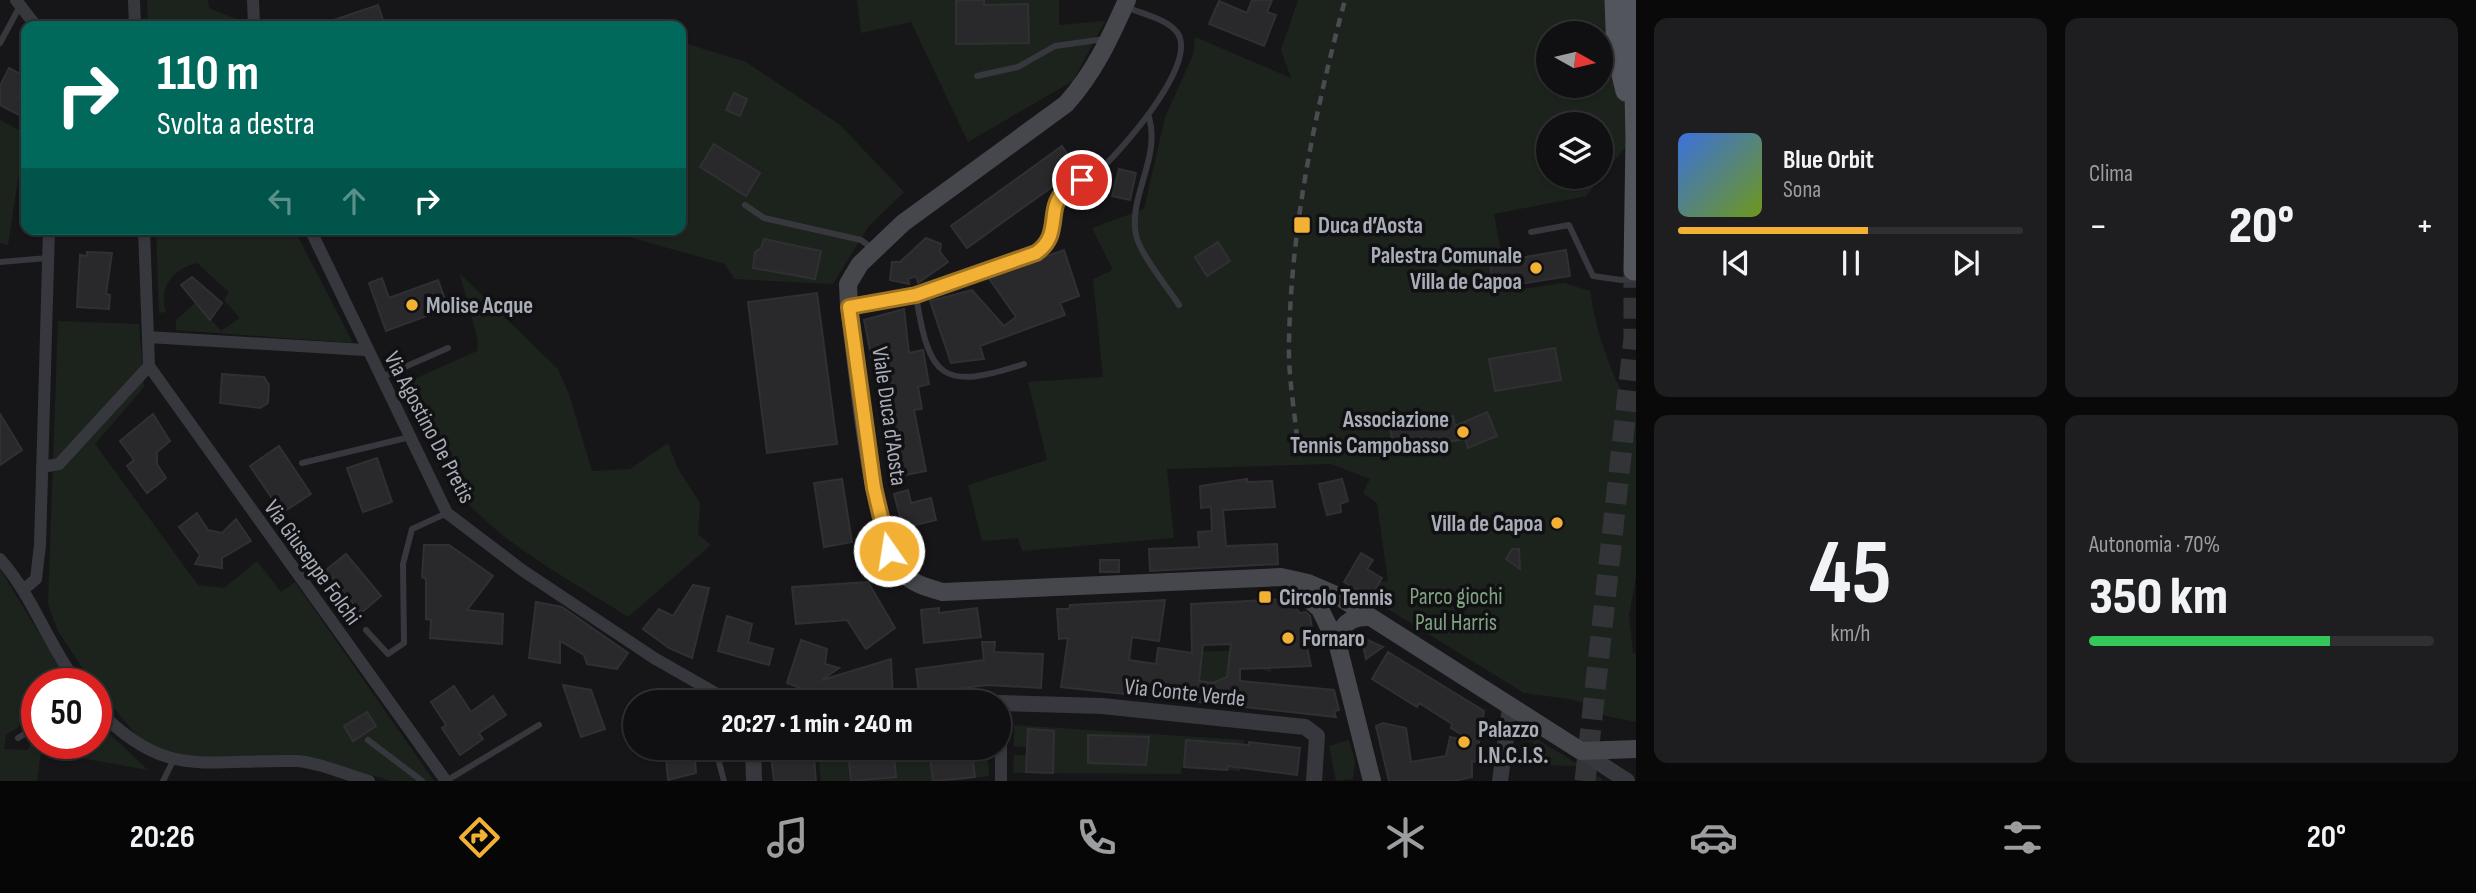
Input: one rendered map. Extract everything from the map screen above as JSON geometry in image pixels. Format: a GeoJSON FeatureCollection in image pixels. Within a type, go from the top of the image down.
{"type":"FeatureCollection","features":[{"type":"Feature","properties":{"kind":"main road"},"geometry":{"type":"LineString","coordinates":[[1615,0],[1617,53],[1636,137]]}},
{"type":"Feature","properties":{"kind":"main road"},"geometry":{"type":"LineString","coordinates":[[1633,0],[1635,274]]}},
{"type":"Feature","properties":{"kind":"main road","name":"Viale Duca d'Aosta"},"geometry":{"type":"LineString","coordinates":[[1126,3],[1111,39],[1084,84],[1066,104],[903,223],[860,264],[848,284],[874,488],[889,551],[904,574],[918,585],[943,592],[1281,577],[1308,583],[1336,595],[1510,709],[1581,751]]}},
{"type":"Feature","properties":{"kind":"main road"},"geometry":{"type":"LineString","coordinates":[[1281,577],[1303,592],[1320,609],[1338,646],[1372,781]]}},
{"type":"Feature","properties":{"kind":"main road"},"geometry":{"type":"LineString","coordinates":[[1338,646],[1339,634],[1345,624],[1356,618],[1368,617]]}},
{"type":"Feature","properties":{"kind":"main road"},"geometry":{"type":"LineString","coordinates":[[1581,751],[1636,749]]}},
{"type":"Feature","properties":{"kind":"street"},"geometry":{"type":"LineString","coordinates":[[134,0],[135,21]]}},
{"type":"Feature","properties":{"kind":"street"},"geometry":{"type":"LineString","coordinates":[[253,0],[254,21]]}},
{"type":"Feature","properties":{"kind":"street"},"geometry":{"type":"LineString","coordinates":[[18,2],[32,21]]}},
{"type":"Feature","properties":{"kind":"street"},"geometry":{"type":"LineString","coordinates":[[23,590],[36,579],[40,545],[49,235]]}},
{"type":"Feature","properties":{"kind":"street"},"geometry":{"type":"LineString","coordinates":[[42,467],[59,464],[149,366],[144,235]]}},
{"type":"Feature","properties":{"kind":"street","name":"Via Agostino De Pretis"},"geometry":{"type":"LineString","coordinates":[[313,235],[365,350],[447,513],[522,570],[702,690]]}},
{"type":"Feature","properties":{"kind":"street"},"geometry":{"type":"LineString","coordinates":[[148,337],[365,350]]}},
{"type":"Feature","properties":{"kind":"street","name":"Via Giuseppe Folchi"},"geometry":{"type":"LineString","coordinates":[[149,366],[446,781]]}},
{"type":"Feature","properties":{"kind":"street"},"geometry":{"type":"LineString","coordinates":[[0,559],[23,590],[65,668]]}},
{"type":"Feature","properties":{"kind":"street","name":"Via Conte Verde"},"geometry":{"type":"LineString","coordinates":[[1011,703],[1102,706],[1305,727],[1317,736],[1314,781]]}},
{"type":"Feature","properties":{"kind":"street"},"geometry":{"type":"LineString","coordinates":[[1500,781],[1510,709]]}},
{"type":"Feature","properties":{"kind":"street"},"geometry":{"type":"LineString","coordinates":[[112,726],[131,748],[159,763],[221,768],[298,761],[369,781]]}},
{"type":"Feature","properties":{"kind":"street"},"geometry":{"type":"LineString","coordinates":[[1581,751],[1627,781]]}},
{"type":"Feature","properties":{"kind":"street"},"geometry":{"type":"LineString","coordinates":[[753,760],[754,781]]}},
{"type":"Feature","properties":{"kind":"street"},"geometry":{"type":"LineString","coordinates":[[1001,760],[1001,781]]}},
{"type":"Feature","properties":{"kind":"street"},"geometry":{"type":"LineString","coordinates":[[1361,781],[1368,760]]}},
{"type":"Feature","properties":{"kind":"lane"},"geometry":{"type":"LineString","coordinates":[[0,43],[18,2]]}},
{"type":"Feature","properties":{"kind":"lane"},"geometry":{"type":"LineString","coordinates":[[849,307],[916,295],[1036,253],[1047,246],[1054,226],[1055,205],[1063,191],[1101,169],[1149,117],[1182,55],[1180,36],[1174,28],[1126,3]]}},
{"type":"Feature","properties":{"kind":"lane"},"geometry":{"type":"LineString","coordinates":[[977,76],[1018,67],[1055,46],[1111,39]]}},
{"type":"Feature","properties":{"kind":"lane"},"geometry":{"type":"LineString","coordinates":[[1149,117],[1154,135],[1135,222],[1136,238],[1179,305]]}},
{"type":"Feature","properties":{"kind":"lane"},"geometry":{"type":"LineString","coordinates":[[745,205],[764,218],[861,240],[874,251]]}},
{"type":"Feature","properties":{"kind":"lane"},"geometry":{"type":"LineString","coordinates":[[1531,232],[1569,225],[1593,276],[1621,280],[1635,274]]}},
{"type":"Feature","properties":{"kind":"lane"},"geometry":{"type":"LineString","coordinates":[[0,262],[48,258]]}},
{"type":"Feature","properties":{"kind":"lane"},"geometry":{"type":"LineString","coordinates":[[916,295],[922,334],[935,363],[955,378],[982,378],[1024,364]]}},
{"type":"Feature","properties":{"kind":"lane"},"geometry":{"type":"LineString","coordinates":[[381,378],[447,348]]}},
{"type":"Feature","properties":{"kind":"lane"},"geometry":{"type":"LineString","coordinates":[[302,463],[410,437]]}},
{"type":"Feature","properties":{"kind":"lane"},"geometry":{"type":"LineString","coordinates":[[366,630],[388,654],[404,643],[403,564],[412,529],[447,513]]}},
{"type":"Feature","properties":{"kind":"lane"},"geometry":{"type":"LineString","coordinates":[[446,781],[538,725]]}},
{"type":"Feature","properties":{"kind":"lane"},"geometry":{"type":"LineString","coordinates":[[368,740],[422,781]]}},
{"type":"Feature","properties":{"kind":"lane"},"geometry":{"type":"LineString","coordinates":[[718,760],[724,781]]}},
{"type":"Feature","properties":{"kind":"lane"},"geometry":{"type":"LineString","coordinates":[[163,781],[171,765]]}},
{"type":"Feature","properties":{"kind":"green space"},"geometry":{"type":"Polygon","coordinates":[[[147,0],[208,0],[209,8],[241,21],[148,21],[147,0]]]}},
{"type":"Feature","properties":{"kind":"green space"},"geometry":{"type":"Polygon","coordinates":[[[857,0],[1059,0],[1059,25],[1105,21],[1073,81],[968,142],[911,22],[861,33],[857,0]]]}},
{"type":"Feature","properties":{"kind":"green space","name":"Parco giochi Paul Harris"},"geometry":{"type":"Polygon","coordinates":[[[1298,0],[1636,0],[1636,134],[1613,163],[1613,112],[1536,112],[1536,189],[1592,189],[1586,196],[1494,214],[1508,291],[1564,283],[1590,291],[1599,332],[1612,370],[1624,396],[1636,395],[1636,576],[1629,615],[1633,653],[1636,654],[1636,722],[1606,716],[1584,703],[1569,699],[1524,693],[1370,598],[1380,582],[1388,581],[1377,503],[1363,493],[1370,479],[1331,464],[1167,469],[1174,538],[1022,551],[1018,538],[982,541],[968,485],[1047,460],[1028,382],[1103,377],[1093,279],[1113,270],[1092,228],[1144,209],[1165,117],[1193,55],[1195,37],[1291,78],[1281,50],[1298,0]]]}},
{"type":"Feature","properties":{"kind":"green space"},"geometry":{"type":"Polygon","coordinates":[[[686,44],[746,62],[839,124],[904,192],[868,227],[833,284],[734,279],[725,264],[622,235],[686,235],[686,44]]]}},
{"type":"Feature","properties":{"kind":"green space"},"geometry":{"type":"Polygon","coordinates":[[[0,120],[21,131],[21,159],[8,245],[0,243],[0,120]]]}},
{"type":"Feature","properties":{"kind":"green space"},"geometry":{"type":"Polygon","coordinates":[[[156,235],[297,235],[353,343],[176,330],[176,320],[196,302],[221,331],[240,318],[224,300],[229,292],[197,263],[181,269],[170,280],[164,294],[166,312],[159,313],[156,235]]]}},
{"type":"Feature","properties":{"kind":"green space"},"geometry":{"type":"Polygon","coordinates":[[[460,274],[558,369],[569,394],[592,471],[630,469],[668,443],[678,469],[700,503],[698,534],[711,545],[628,617],[539,562],[478,513],[460,494],[403,384],[477,351],[478,341],[460,274]]]}},
{"type":"Feature","properties":{"kind":"green space"},"geometry":{"type":"Polygon","coordinates":[[[58,321],[139,324],[144,387],[95,444],[198,585],[224,588],[257,561],[281,592],[295,582],[434,781],[392,781],[301,756],[202,762],[146,747],[112,706],[112,668],[82,668],[58,631],[48,604],[58,321]]]}},
{"type":"Feature","properties":{"kind":"green space"},"geometry":{"type":"Polygon","coordinates":[[[0,569],[60,668],[21,668],[21,725],[6,735],[4,749],[21,750],[21,759],[40,759],[37,781],[0,781],[0,569]]]}},
{"type":"Feature","properties":{"kind":"green space"},"geometry":{"type":"Polygon","coordinates":[[[1272,649],[1271,672],[1263,670],[1263,664],[1230,658],[1227,677],[1213,683],[1199,681],[1202,655],[1188,652],[1272,649]]]}},
{"type":"Feature","properties":{"kind":"green space"},"geometry":{"type":"Polygon","coordinates":[[[1014,725],[1244,740],[1240,771],[1182,767],[1181,774],[1013,773],[1014,755],[1026,755],[1026,747],[1014,746],[1014,725]]]}},
{"type":"Feature","properties":{"kind":"green space"},"geometry":{"type":"Polygon","coordinates":[[[1519,728],[1602,781],[1577,781],[1577,766],[1532,765],[1533,742],[1519,741],[1519,728]]]}},
{"type":"Feature","properties":{"kind":"green space"},"geometry":{"type":"Polygon","coordinates":[[[112,736],[148,770],[86,759],[112,759],[112,736]]]}},
{"type":"Feature","properties":{"kind":"green space"},"geometry":{"type":"Polygon","coordinates":[[[1349,740],[1355,761],[1353,779],[1336,781],[1329,746],[1349,740]]]}},
{"type":"Feature","properties":{"kind":"green space"},"geometry":{"type":"Polygon","coordinates":[[[819,760],[988,760],[989,776],[953,781],[821,781],[819,760]]]}},
{"type":"Feature","properties":{"kind":"building"},"geometry":{"type":"Polygon","coordinates":[[[956,0],[984,0],[984,5],[1028,4],[1029,43],[956,44],[956,0]]]}},
{"type":"Feature","properties":{"kind":"building"},"geometry":{"type":"Polygon","coordinates":[[[1252,0],[1272,0],[1267,12],[1276,15],[1264,46],[1209,24],[1219,1],[1247,13],[1252,0]]]}},
{"type":"Feature","properties":{"kind":"building"},"geometry":{"type":"Polygon","coordinates":[[[378,5],[383,21],[331,21],[378,5]]]}},
{"type":"Feature","properties":{"kind":"building"},"geometry":{"type":"Polygon","coordinates":[[[9,68],[21,74],[19,115],[0,105],[0,86],[9,68]]]}},
{"type":"Feature","properties":{"kind":"building"},"geometry":{"type":"Polygon","coordinates":[[[734,93],[747,99],[740,116],[726,110],[734,93]]]}},
{"type":"Feature","properties":{"kind":"building"},"geometry":{"type":"Polygon","coordinates":[[[714,144],[760,173],[746,196],[700,167],[714,144]]]}},
{"type":"Feature","properties":{"kind":"building"},"geometry":{"type":"Polygon","coordinates":[[[1062,146],[1077,169],[967,248],[951,226],[1062,146]]]}},
{"type":"Feature","properties":{"kind":"building"},"geometry":{"type":"Polygon","coordinates":[[[1119,169],[1136,173],[1130,200],[1112,196],[1119,169]]]}},
{"type":"Feature","properties":{"kind":"building"},"geometry":{"type":"Polygon","coordinates":[[[926,238],[941,244],[940,252],[948,262],[918,283],[916,276],[908,279],[909,284],[890,280],[892,262],[900,262],[926,238]]]}},
{"type":"Feature","properties":{"kind":"building"},"geometry":{"type":"Polygon","coordinates":[[[764,239],[821,251],[815,279],[753,268],[755,252],[761,248],[764,239]]]}},
{"type":"Feature","properties":{"kind":"building"},"geometry":{"type":"Polygon","coordinates":[[[1218,242],[1230,261],[1207,276],[1195,257],[1218,242]]]}},
{"type":"Feature","properties":{"kind":"building"},"geometry":{"type":"Polygon","coordinates":[[[1064,250],[1079,296],[1060,303],[1065,315],[980,346],[984,359],[951,363],[930,301],[972,290],[1004,326],[1016,317],[988,277],[1064,250]]]}},
{"type":"Feature","properties":{"kind":"building","name":"Palestra Comunale Villa de Capoa"},"geometry":{"type":"Polygon","coordinates":[[[1566,250],[1570,276],[1507,286],[1506,282],[1493,284],[1490,263],[1566,250]]]}},
{"type":"Feature","properties":{"kind":"building"},"geometry":{"type":"Polygon","coordinates":[[[87,252],[112,253],[106,294],[110,295],[109,309],[77,307],[80,255],[87,256],[87,252]]]}},
{"type":"Feature","properties":{"kind":"building"},"geometry":{"type":"Polygon","coordinates":[[[192,277],[222,303],[210,320],[181,285],[192,277]]]}},
{"type":"Feature","properties":{"kind":"building","name":"Molise Acque"},"geometry":{"type":"Polygon","coordinates":[[[382,278],[389,298],[438,280],[448,308],[386,331],[369,283],[382,278]]]}},
{"type":"Feature","properties":{"kind":"building"},"geometry":{"type":"Polygon","coordinates":[[[817,293],[837,444],[767,453],[748,302],[817,293]]]}},
{"type":"Feature","properties":{"kind":"building"},"geometry":{"type":"Polygon","coordinates":[[[904,309],[909,353],[923,350],[929,384],[918,387],[922,409],[914,410],[926,471],[895,477],[864,320],[904,309]]]}},
{"type":"Feature","properties":{"kind":"building"},"geometry":{"type":"Polygon","coordinates":[[[1555,348],[1561,380],[1495,391],[1489,359],[1555,348]]]}},
{"type":"Feature","properties":{"kind":"building"},"geometry":{"type":"Polygon","coordinates":[[[222,374],[264,377],[269,385],[268,403],[260,408],[220,403],[222,374]]]}},
{"type":"Feature","properties":{"kind":"building"},"geometry":{"type":"Polygon","coordinates":[[[1487,412],[1497,436],[1468,448],[1465,439],[1394,451],[1390,427],[1453,416],[1455,426],[1487,412]]]}},
{"type":"Feature","properties":{"kind":"building"},"geometry":{"type":"Polygon","coordinates":[[[0,414],[22,450],[0,465],[0,414]]]}},
{"type":"Feature","properties":{"kind":"building"},"geometry":{"type":"Polygon","coordinates":[[[153,414],[170,441],[157,452],[157,464],[166,478],[147,493],[127,466],[134,460],[120,441],[153,414]]]}},
{"type":"Feature","properties":{"kind":"building"},"geometry":{"type":"Polygon","coordinates":[[[279,446],[311,494],[282,513],[250,466],[279,446]]]}},
{"type":"Feature","properties":{"kind":"building"},"geometry":{"type":"Polygon","coordinates":[[[377,458],[392,502],[363,512],[347,468],[377,458]]]}},
{"type":"Feature","properties":{"kind":"building"},"geometry":{"type":"Polygon","coordinates":[[[842,479],[852,542],[824,547],[814,483],[842,479]]]}},
{"type":"Feature","properties":{"kind":"building"},"geometry":{"type":"Polygon","coordinates":[[[1247,479],[1247,482],[1272,481],[1275,507],[1223,510],[1226,546],[1277,544],[1278,564],[1150,571],[1149,549],[1199,547],[1198,532],[1212,531],[1211,507],[1201,508],[1200,486],[1247,479]]]}},
{"type":"Feature","properties":{"kind":"building"},"geometry":{"type":"Polygon","coordinates":[[[1342,479],[1348,501],[1340,504],[1341,512],[1327,515],[1319,484],[1342,479]]]}},
{"type":"Feature","properties":{"kind":"building"},"geometry":{"type":"Polygon","coordinates":[[[908,490],[911,503],[931,498],[936,520],[903,528],[894,494],[908,490]]]}},
{"type":"Feature","properties":{"kind":"building"},"geometry":{"type":"Polygon","coordinates":[[[197,513],[208,530],[222,533],[236,519],[251,541],[222,558],[222,568],[195,564],[200,555],[179,527],[197,513]]]}},
{"type":"Feature","properties":{"kind":"building"},"geometry":{"type":"Polygon","coordinates":[[[424,545],[449,545],[493,576],[467,610],[503,614],[502,644],[430,638],[431,620],[426,619],[426,579],[422,577],[424,545]]]}},
{"type":"Feature","properties":{"kind":"building"},"geometry":{"type":"Polygon","coordinates":[[[1512,549],[1519,549],[1520,569],[1506,559],[1512,549]]]}},
{"type":"Feature","properties":{"kind":"building"},"geometry":{"type":"Polygon","coordinates":[[[1361,553],[1373,560],[1367,569],[1382,578],[1370,598],[1344,582],[1361,553]]]}},
{"type":"Feature","properties":{"kind":"building"},"geometry":{"type":"Polygon","coordinates":[[[346,554],[381,596],[361,613],[326,570],[346,554]]]}},
{"type":"Feature","properties":{"kind":"building"},"geometry":{"type":"Polygon","coordinates":[[[1100,560],[1119,560],[1119,572],[1100,572],[1100,560]]]}},
{"type":"Feature","properties":{"kind":"building"},"geometry":{"type":"Polygon","coordinates":[[[868,582],[895,628],[866,649],[847,620],[796,624],[792,587],[868,582]]]}},
{"type":"Feature","properties":{"kind":"building"},"geometry":{"type":"Polygon","coordinates":[[[693,585],[709,588],[692,658],[669,648],[643,629],[659,609],[673,616],[693,585]]]}},
{"type":"Feature","properties":{"kind":"building"},"geometry":{"type":"Polygon","coordinates":[[[1284,599],[1292,603],[1300,613],[1306,612],[1310,616],[1312,627],[1303,628],[1311,666],[1240,669],[1240,681],[1334,690],[1339,710],[1334,711],[1336,717],[1061,687],[1068,638],[1059,639],[1057,609],[1069,609],[1070,605],[1165,600],[1159,641],[1132,637],[1129,660],[1156,664],[1158,648],[1192,653],[1191,604],[1284,599]],[[1231,644],[1203,645],[1199,681],[1213,683],[1227,677],[1231,644]]]}},
{"type":"Feature","properties":{"kind":"building"},"geometry":{"type":"Polygon","coordinates":[[[536,602],[562,607],[628,653],[617,669],[587,664],[584,655],[560,641],[560,663],[529,658],[536,602]]]}},
{"type":"Feature","properties":{"kind":"building"},"geometry":{"type":"Polygon","coordinates":[[[939,608],[939,613],[977,608],[981,637],[924,643],[921,610],[939,608]]]}},
{"type":"Feature","properties":{"kind":"building"},"geometry":{"type":"Polygon","coordinates":[[[727,616],[752,624],[748,642],[773,649],[769,665],[718,651],[727,616]]]}},
{"type":"Feature","properties":{"kind":"building"},"geometry":{"type":"Polygon","coordinates":[[[1361,637],[1383,647],[1366,659],[1361,637]]]}},
{"type":"Feature","properties":{"kind":"building"},"geometry":{"type":"Polygon","coordinates":[[[801,640],[827,649],[825,664],[839,668],[822,680],[891,659],[893,690],[805,690],[787,683],[801,640]]]}},
{"type":"Feature","properties":{"kind":"building"},"geometry":{"type":"Polygon","coordinates":[[[982,642],[995,642],[994,652],[1043,654],[1041,688],[987,685],[949,690],[919,690],[916,669],[984,660],[982,642]]]}},
{"type":"Feature","properties":{"kind":"building","name":"Palazzo I.N.C.I.S."},"geometry":{"type":"Polygon","coordinates":[[[1388,652],[1484,711],[1476,762],[1472,761],[1472,777],[1454,781],[1389,781],[1376,726],[1383,723],[1406,728],[1411,762],[1446,756],[1450,737],[1473,742],[1451,728],[1452,724],[1419,703],[1417,707],[1372,679],[1388,652]]]}},
{"type":"Feature","properties":{"kind":"building"},"geometry":{"type":"Polygon","coordinates":[[[563,685],[591,690],[605,729],[581,737],[563,685]]]}},
{"type":"Feature","properties":{"kind":"building"},"geometry":{"type":"Polygon","coordinates":[[[454,686],[471,712],[493,696],[506,715],[479,733],[483,739],[460,755],[442,728],[446,725],[431,702],[454,686]]]}},
{"type":"Feature","properties":{"kind":"building"},"geometry":{"type":"Polygon","coordinates":[[[367,712],[376,726],[353,741],[344,726],[367,712]]]}},
{"type":"Feature","properties":{"kind":"building"},"geometry":{"type":"Polygon","coordinates":[[[1028,729],[1054,731],[1053,773],[1026,772],[1028,729]]]}},
{"type":"Feature","properties":{"kind":"building"},"geometry":{"type":"Polygon","coordinates":[[[1088,735],[1149,737],[1146,765],[1088,763],[1088,735]]]}},
{"type":"Feature","properties":{"kind":"building"},"geometry":{"type":"Polygon","coordinates":[[[1186,740],[1249,745],[1249,742],[1300,748],[1297,775],[1228,766],[1227,770],[1184,767],[1186,740]]]}},
{"type":"Feature","properties":{"kind":"building"},"geometry":{"type":"Polygon","coordinates":[[[666,760],[695,760],[696,773],[668,780],[666,760]]]}},
{"type":"Feature","properties":{"kind":"building"},"geometry":{"type":"Polygon","coordinates":[[[771,760],[814,760],[816,781],[774,781],[771,760]]]}},
{"type":"Feature","properties":{"kind":"building"},"geometry":{"type":"Polygon","coordinates":[[[849,760],[894,760],[896,777],[851,781],[849,760]]]}},
{"type":"Feature","properties":{"kind":"building"},"geometry":{"type":"Polygon","coordinates":[[[931,760],[973,760],[975,777],[933,781],[931,760]]]}},
{"type":"Feature","properties":{"kind":"tunnel"},"geometry":{"type":"LineString","coordinates":[[1585,781],[1634,338],[1634,270]]}},
{"type":"Feature","properties":{"kind":"railway"},"geometry":{"type":"LineString","coordinates":[[1297,438],[1289,354],[1294,256],[1306,170],[1345,0]]}},
{"type":"Feature","properties":{"kind":"place","name":"Duca d’Aosta"},"geometry":{"type":"Point","coordinates":[1302,225]}},
{"type":"Feature","properties":{"kind":"place","name":"Palestra Comunale Villa de Capoa"},"geometry":{"type":"Point","coordinates":[1536,268]}},
{"type":"Feature","properties":{"kind":"place","name":"Molise Acque"},"geometry":{"type":"Point","coordinates":[412,305]}},
{"type":"Feature","properties":{"kind":"place","name":"Associazione Tennis Campobasso"},"geometry":{"type":"Point","coordinates":[1463,432]}},
{"type":"Feature","properties":{"kind":"place","name":"Villa de Capoa"},"geometry":{"type":"Point","coordinates":[1557,523]}},
{"type":"Feature","properties":{"kind":"place","name":"Circolo Tennis"},"geometry":{"type":"Point","coordinates":[1265,597]}},
{"type":"Feature","properties":{"kind":"place","name":"Fornaro"},"geometry":{"type":"Point","coordinates":[1288,638]}},
{"type":"Feature","properties":{"kind":"place","name":"Palazzo I.N.C.I.S."},"geometry":{"type":"Point","coordinates":[1464,742]}},
{"type":"Feature","properties":{"kind":"route"},"geometry":{"type":"LineString","coordinates":[[889,551],[874,488],[849,307],[916,295],[1036,253],[1047,246],[1054,226],[1055,205],[1063,191],[1082,180]]}}]}
